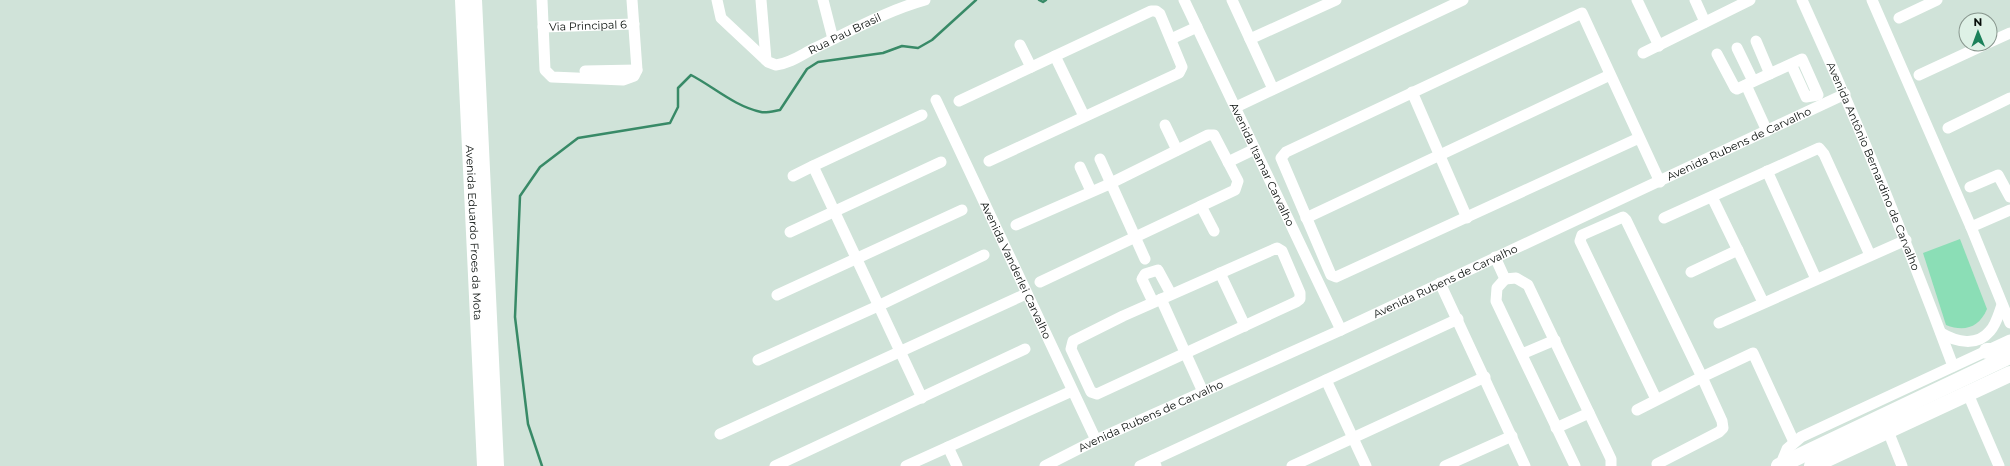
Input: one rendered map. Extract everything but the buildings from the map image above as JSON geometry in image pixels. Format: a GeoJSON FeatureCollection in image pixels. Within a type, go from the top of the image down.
{"type":"FeatureCollection","features":[{"type":"Feature","properties":{"kind":"highway","name":"Avenida Eduardo Froes da Mota"},"geometry":{"type":"LineString","coordinates":[[463,0],[485,466]]}},
{"type":"Feature","properties":{"kind":"highway","name":"Avenida Eduardo Froes da Mota"},"geometry":{"type":"LineString","coordinates":[[474,0],[496,466]]}},
{"type":"Feature","properties":{"kind":"highway"},"geometry":{"type":"LineString","coordinates":[[1987,351],[2010,352]]}},
{"type":"Feature","properties":{"kind":"highway"},"geometry":{"type":"LineString","coordinates":[[1779,466],[2010,356]]}},
{"type":"Feature","properties":{"kind":"highway"},"geometry":{"type":"LineString","coordinates":[[1812,466],[2010,374]]}},
{"type":"Feature","properties":{"kind":"street"},"geometry":{"type":"LineString","coordinates":[[542,0],[547,73],[552,77],[623,80],[634,76],[637,70],[632,0]]}},
{"type":"Feature","properties":{"kind":"street"},"geometry":{"type":"LineString","coordinates":[[717,0],[721,18],[766,60]]}},
{"type":"Feature","properties":{"kind":"street"},"geometry":{"type":"LineString","coordinates":[[761,0],[766,60]]}},
{"type":"Feature","properties":{"kind":"street"},"geometry":{"type":"LineString","coordinates":[[823,0],[833,39]]}},
{"type":"Feature","properties":{"kind":"street","name":"Rua Pau Brasil"},"geometry":{"type":"LineString","coordinates":[[766,60],[770,64],[780,65],[796,59],[895,9],[925,0]]}},
{"type":"Feature","properties":{"kind":"street","name":"Avenida Itamar Carvalho"},"geometry":{"type":"LineString","coordinates":[[1184,0],[1341,330]]}},
{"type":"Feature","properties":{"kind":"street"},"geometry":{"type":"LineString","coordinates":[[1232,0],[1273,89]]}},
{"type":"Feature","properties":{"kind":"street"},"geometry":{"type":"LineString","coordinates":[[1250,39],[1336,0]]}},
{"type":"Feature","properties":{"kind":"street"},"geometry":{"type":"LineString","coordinates":[[1236,107],[1441,5],[1463,0]]}},
{"type":"Feature","properties":{"kind":"street"},"geometry":{"type":"LineString","coordinates":[[1637,0],[1659,46]]}},
{"type":"Feature","properties":{"kind":"street"},"geometry":{"type":"LineString","coordinates":[[1695,0],[1705,22]]}},
{"type":"Feature","properties":{"kind":"street"},"geometry":{"type":"LineString","coordinates":[[1643,53],[1750,0]]}},
{"type":"Feature","properties":{"kind":"street","name":"Avenida Antônio Bernardino de Carvalho"},"geometry":{"type":"LineString","coordinates":[[1802,0],[1845,94],[1906,240],[1953,366]]}},
{"type":"Feature","properties":{"kind":"street"},"geometry":{"type":"LineString","coordinates":[[1872,0],[1971,227],[2010,323]]}},
{"type":"Feature","properties":{"kind":"street"},"geometry":{"type":"LineString","coordinates":[[1898,18],[1937,0]]}},
{"type":"Feature","properties":{"kind":"street"},"geometry":{"type":"LineString","coordinates":[[959,102],[1031,67],[1154,11],[1160,14],[1182,67],[1180,72],[989,161]]}},
{"type":"Feature","properties":{"kind":"street"},"geometry":{"type":"LineString","coordinates":[[1639,138],[1336,277],[1331,275],[1282,162],[1283,155],[1412,92],[1582,13],[1660,182]]}},
{"type":"Feature","properties":{"kind":"street","name":"Via Principal 6"},"geometry":{"type":"LineString","coordinates":[[543,26],[634,24]]}},
{"type":"Feature","properties":{"kind":"street"},"geometry":{"type":"LineString","coordinates":[[1171,39],[1198,27]]}},
{"type":"Feature","properties":{"kind":"street"},"geometry":{"type":"LineString","coordinates":[[1998,38],[2010,33]]}},
{"type":"Feature","properties":{"kind":"street"},"geometry":{"type":"LineString","coordinates":[[1756,41],[1770,74]]}},
{"type":"Feature","properties":{"kind":"street"},"geometry":{"type":"LineString","coordinates":[[1020,45],[1031,67]]}},
{"type":"Feature","properties":{"kind":"street"},"geometry":{"type":"LineString","coordinates":[[1738,48],[1767,131]]}},
{"type":"Feature","properties":{"kind":"street"},"geometry":{"type":"LineString","coordinates":[[1919,75],[1969,52]]}},
{"type":"Feature","properties":{"kind":"street"},"geometry":{"type":"LineString","coordinates":[[1717,54],[1735,88],[1737,89],[1791,64]]}},
{"type":"Feature","properties":{"kind":"street"},"geometry":{"type":"LineString","coordinates":[[1055,56],[1084,116]]}},
{"type":"Feature","properties":{"kind":"street"},"geometry":{"type":"LineString","coordinates":[[1306,218],[1610,75]]}},
{"type":"Feature","properties":{"kind":"street"},"geometry":{"type":"LineString","coordinates":[[1412,92],[1467,218]]}},
{"type":"Feature","properties":{"kind":"street","name":"Avenida Rubens de Carvalho"},"geometry":{"type":"LineString","coordinates":[[1044,466],[1096,440],[1341,330],[1495,257],[1660,182],[1845,94]]}},
{"type":"Feature","properties":{"kind":"street"},"geometry":{"type":"LineString","coordinates":[[1948,128],[2010,98]]}},
{"type":"Feature","properties":{"kind":"street","name":"Avenida Vanderlei Carvalho"},"geometry":{"type":"LineString","coordinates":[[936,100],[1096,440]]}},
{"type":"Feature","properties":{"kind":"street"},"geometry":{"type":"LineString","coordinates":[[793,176],[922,115]]}},
{"type":"Feature","properties":{"kind":"street"},"geometry":{"type":"LineString","coordinates":[[1166,125],[1177,150]]}},
{"type":"Feature","properties":{"kind":"street"},"geometry":{"type":"LineString","coordinates":[[1016,225],[1111,183],[1208,134],[1212,134],[1238,182],[1237,188],[1040,282]]}},
{"type":"Feature","properties":{"kind":"street"},"geometry":{"type":"LineString","coordinates":[[1228,162],[1255,149]]}},
{"type":"Feature","properties":{"kind":"street"},"geometry":{"type":"LineString","coordinates":[[1664,218],[1816,149],[1822,150],[1870,254]]}},
{"type":"Feature","properties":{"kind":"street"},"geometry":{"type":"LineString","coordinates":[[1100,159],[1145,259]]}},
{"type":"Feature","properties":{"kind":"street"},"geometry":{"type":"LineString","coordinates":[[790,232],[941,162]]}},
{"type":"Feature","properties":{"kind":"street"},"geometry":{"type":"LineString","coordinates":[[813,166],[922,398]]}},
{"type":"Feature","properties":{"kind":"street"},"geometry":{"type":"LineString","coordinates":[[1080,167],[1091,191]]}},
{"type":"Feature","properties":{"kind":"street"},"geometry":{"type":"LineString","coordinates":[[1767,171],[1816,279]]}},
{"type":"Feature","properties":{"kind":"street"},"geometry":{"type":"LineString","coordinates":[[1970,187],[1998,175],[2010,197]]}},
{"type":"Feature","properties":{"kind":"street"},"geometry":{"type":"LineString","coordinates":[[1712,197],[1763,302]]}},
{"type":"Feature","properties":{"kind":"street"},"geometry":{"type":"LineString","coordinates":[[1201,206],[1214,231]]}},
{"type":"Feature","properties":{"kind":"street"},"geometry":{"type":"LineString","coordinates":[[777,295],[962,210]]}},
{"type":"Feature","properties":{"kind":"street"},"geometry":{"type":"LineString","coordinates":[[1971,227],[2010,210]]}},
{"type":"Feature","properties":{"kind":"street"},"geometry":{"type":"LineString","coordinates":[[1656,399],[1580,242],[1582,235],[1622,217],[1625,218],[1702,376],[1723,424],[1723,430],[1657,464]]}},
{"type":"Feature","properties":{"kind":"street"},"geometry":{"type":"LineString","coordinates":[[1719,323],[1870,254],[1906,240]]}},
{"type":"Feature","properties":{"kind":"street"},"geometry":{"type":"LineString","coordinates":[[1277,248],[1282,251],[1300,293],[1300,299],[1186,354],[1097,394],[1091,392],[1072,349],[1072,342],[1171,294],[1277,248]]}},
{"type":"Feature","properties":{"kind":"street"},"geometry":{"type":"LineString","coordinates":[[1691,272],[1738,250]]}},
{"type":"Feature","properties":{"kind":"street"},"geometry":{"type":"LineString","coordinates":[[758,360],[878,306],[984,254]]}},
{"type":"Feature","properties":{"kind":"street"},"geometry":{"type":"LineString","coordinates":[[1495,257],[1505,278]]}},
{"type":"Feature","properties":{"kind":"street"},"geometry":{"type":"LineString","coordinates":[[1171,294],[1158,270],[1145,274],[1142,279],[1157,301],[1186,354],[1204,392]]}},
{"type":"Feature","properties":{"kind":"street"},"geometry":{"type":"LineString","coordinates":[[1220,273],[1245,326]]}},
{"type":"Feature","properties":{"kind":"street"},"geometry":{"type":"LineString","coordinates":[[1505,278],[1516,278],[1528,285],[1611,459],[1611,466]]}},
{"type":"Feature","properties":{"kind":"street"},"geometry":{"type":"LineString","coordinates":[[1505,278],[1497,288],[1495,296],[1575,466]]}},
{"type":"Feature","properties":{"kind":"street"},"geometry":{"type":"LineString","coordinates":[[1440,283],[1485,377],[1525,466]]}},
{"type":"Feature","properties":{"kind":"street"},"geometry":{"type":"LineString","coordinates":[[720,434],[1026,294]]}},
{"type":"Feature","properties":{"kind":"street"},"geometry":{"type":"LineString","coordinates":[[1941,334],[1962,342],[1980,339],[1991,331],[2002,305]]}},
{"type":"Feature","properties":{"kind":"street"},"geometry":{"type":"LineString","coordinates":[[1140,466],[1154,463],[1326,380],[1458,319]]}},
{"type":"Feature","properties":{"kind":"street"},"geometry":{"type":"LineString","coordinates":[[1522,354],[1555,340]]}},
{"type":"Feature","properties":{"kind":"street"},"geometry":{"type":"LineString","coordinates":[[1779,466],[1784,453],[1794,442],[2010,340]]}},
{"type":"Feature","properties":{"kind":"street"},"geometry":{"type":"LineString","coordinates":[[775,466],[1025,349]]}},
{"type":"Feature","properties":{"kind":"street"},"geometry":{"type":"LineString","coordinates":[[1636,410],[1702,376],[1753,353],[1794,442]]}},
{"type":"Feature","properties":{"kind":"street"},"geometry":{"type":"LineString","coordinates":[[1292,466],[1485,377]]}},
{"type":"Feature","properties":{"kind":"street"},"geometry":{"type":"LineString","coordinates":[[1326,380],[1366,466]]}},
{"type":"Feature","properties":{"kind":"street"},"geometry":{"type":"LineString","coordinates":[[906,466],[1072,391]]}},
{"type":"Feature","properties":{"kind":"street"},"geometry":{"type":"LineString","coordinates":[[1968,394],[1999,466]]}},
{"type":"Feature","properties":{"kind":"street"},"geometry":{"type":"LineString","coordinates":[[1556,428],[1589,413]]}},
{"type":"Feature","properties":{"kind":"street"},"geometry":{"type":"LineString","coordinates":[[1888,431],[1902,466]]}},
{"type":"Feature","properties":{"kind":"street"},"geometry":{"type":"LineString","coordinates":[[1445,466],[1512,436]]}},
{"type":"Feature","properties":{"kind":"street"},"geometry":{"type":"LineString","coordinates":[[948,447],[957,466]]}},
{"type":"Feature","properties":{"kind":"green space"},"geometry":{"type":"Polygon","coordinates":[[[1960,239],[1987,309],[1980,320],[1970,327],[1965,328],[1946,325],[1923,253],[1960,239]]]}},
{"type":"Feature","properties":{"kind":"waterway"},"geometry":{"type":"LineString","coordinates":[[542,466],[528,424],[515,317],[520,196],[540,167],[578,138],[670,123],[678,107],[678,88],[691,75],[733,101],[751,109],[763,112],[780,110],[807,69],[818,62],[883,53],[902,46],[918,48],[932,40],[976,0]]}},
{"type":"Feature","properties":{"kind":"waterway"},"geometry":{"type":"LineString","coordinates":[[1039,0],[1043,2],[1046,0]]}}]}
